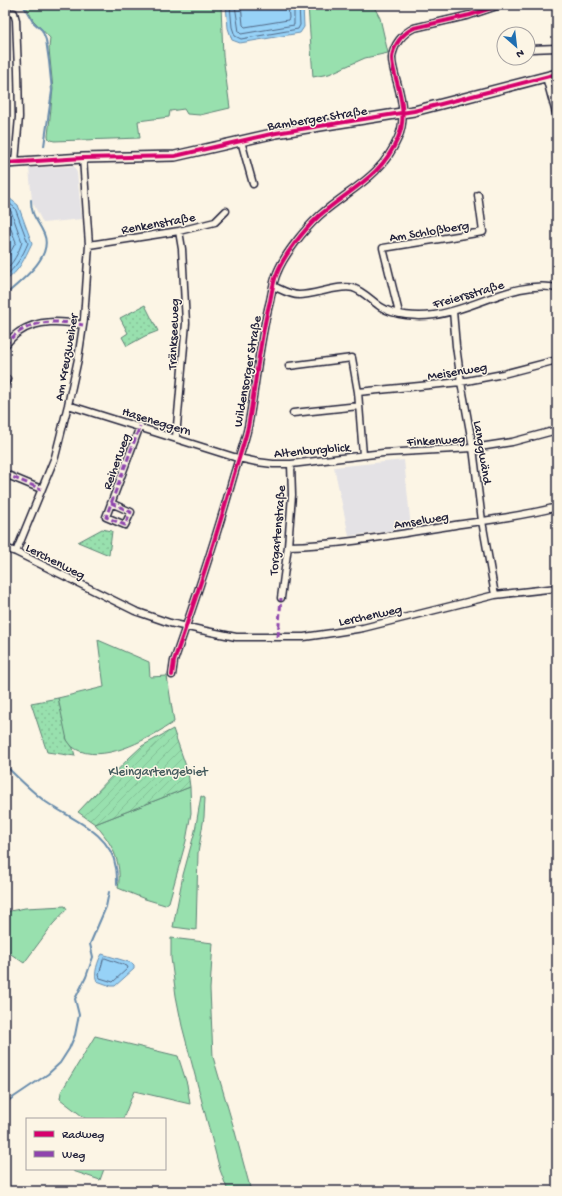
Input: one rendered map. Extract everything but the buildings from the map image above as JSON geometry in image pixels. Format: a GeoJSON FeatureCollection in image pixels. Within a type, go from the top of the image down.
{"type":"FeatureCollection","features":[{"type":"Feature","properties":{"kind":"main road","name":"Bamberger Straße"},"geometry":{"type":"LineString","coordinates":[[5,163],[83,158],[175,156],[314,126],[403,113],[557,74]]}},
{"type":"Feature","properties":{"kind":"street","name":"Wildensorger Straße"},"geometry":{"type":"LineString","coordinates":[[186,627],[207,566],[247,429],[263,334],[273,286],[277,273],[286,255],[318,217],[376,173],[390,156],[399,137],[402,126],[403,113],[392,60],[393,52],[401,38],[408,30],[414,28],[470,16],[500,5]]}},
{"type":"Feature","properties":{"kind":"street"},"geometry":{"type":"LineString","coordinates":[[5,13],[14,13],[16,20],[19,117],[15,162]]}},
{"type":"Feature","properties":{"kind":"street"},"geometry":{"type":"LineString","coordinates":[[536,49],[557,48]]}},
{"type":"Feature","properties":{"kind":"street"},"geometry":{"type":"LineString","coordinates":[[546,77],[557,117]]}},
{"type":"Feature","properties":{"kind":"street"},"geometry":{"type":"LineString","coordinates":[[241,141],[253,184]]}},
{"type":"Feature","properties":{"kind":"street","name":"Am Kreuzweiher"},"geometry":{"type":"LineString","coordinates":[[16,552],[55,457],[68,405],[83,325],[89,245],[83,158]]}},
{"type":"Feature","properties":{"kind":"street","name":"Am Schloßberg"},"geometry":{"type":"LineString","coordinates":[[398,313],[383,248],[482,232],[478,194]]}},
{"type":"Feature","properties":{"kind":"street","name":"Renkenstraße"},"geometry":{"type":"LineString","coordinates":[[89,245],[179,231],[215,222],[226,211]]}},
{"type":"Feature","properties":{"kind":"street","name":"Tränkseeweg"},"geometry":{"type":"LineString","coordinates":[[176,438],[186,323],[182,249],[179,231]]}},
{"type":"Feature","properties":{"kind":"street","name":"Freiersstraße"},"geometry":{"type":"LineString","coordinates":[[273,286],[298,295],[312,294],[342,288],[353,288],[364,294],[382,308],[411,316],[433,315],[453,311],[521,289],[547,286],[557,288]]}},
{"type":"Feature","properties":{"kind":"street","name":"Langgwänd"},"geometry":{"type":"LineString","coordinates":[[453,311],[461,382],[473,448],[482,521],[495,595]]}},
{"type":"Feature","properties":{"kind":"street"},"geometry":{"type":"LineString","coordinates":[[5,345],[18,332],[31,326],[52,322],[67,322],[83,325]]}},
{"type":"Feature","properties":{"kind":"street","name":"Altenburgblick"},"geometry":{"type":"LineString","coordinates":[[239,458],[273,464],[291,464],[363,455],[358,392],[352,358],[289,366]]}},
{"type":"Feature","properties":{"kind":"street","name":"Meisenweg"},"geometry":{"type":"LineString","coordinates":[[358,392],[461,382],[503,374],[557,360]]}},
{"type":"Feature","properties":{"kind":"street"},"geometry":{"type":"LineString","coordinates":[[5,378],[7,379],[5,384]]}},
{"type":"Feature","properties":{"kind":"street","name":"Haseneggern"},"geometry":{"type":"LineString","coordinates":[[68,405],[140,426],[239,458]]}},
{"type":"Feature","properties":{"kind":"street"},"geometry":{"type":"LineString","coordinates":[[293,413],[359,406]]}},
{"type":"Feature","properties":{"kind":"street","name":"Reiherweg"},"geometry":{"type":"LineString","coordinates":[[111,503],[140,426]]}},
{"type":"Feature","properties":{"kind":"street","name":"Finkenweg"},"geometry":{"type":"LineString","coordinates":[[363,455],[473,448],[512,442],[557,430]]}},
{"type":"Feature","properties":{"kind":"street","name":"Torgartenstraße"},"geometry":{"type":"LineString","coordinates":[[281,598],[288,546],[292,495],[291,464]]}},
{"type":"Feature","properties":{"kind":"street"},"geometry":{"type":"LineString","coordinates":[[5,474],[41,490]]}},
{"type":"Feature","properties":{"kind":"street","name":"Amselweg"},"geometry":{"type":"LineString","coordinates":[[288,546],[335,544],[482,521],[557,507]]}},
{"type":"Feature","properties":{"kind":"street","name":"Lerchenweg"},"geometry":{"type":"LineString","coordinates":[[5,548],[135,611],[186,627],[236,637],[304,637],[363,628],[495,595],[557,588]]}},
{"type":"Feature","properties":{"kind":"street"},"geometry":{"type":"LineString","coordinates":[[172,675],[174,661],[186,627]]}},
{"type":"Feature","properties":{"kind":"shaded area"},"geometry":{"type":"Polygon","coordinates":[[[74,166],[77,173],[82,219],[43,223],[32,201],[29,168],[74,166]]]}},
{"type":"Feature","properties":{"kind":"shaded area"},"geometry":{"type":"Polygon","coordinates":[[[404,460],[411,528],[349,536],[334,467],[404,460]]]}},
{"type":"Feature","properties":{"kind":"green space"},"geometry":{"type":"Polygon","coordinates":[[[25,5],[221,5],[223,56],[230,108],[200,115],[187,114],[184,109],[170,111],[169,117],[138,121],[140,138],[54,141],[49,139],[48,136],[53,89],[49,49],[50,38],[33,20],[25,5]]]}},
{"type":"Feature","properties":{"kind":"green space"},"geometry":{"type":"Polygon","coordinates":[[[308,5],[373,5],[380,18],[388,53],[365,58],[329,74],[313,77],[308,5]]]}},
{"type":"Feature","properties":{"kind":"green space"},"geometry":{"type":"Polygon","coordinates":[[[145,305],[158,331],[127,346],[122,337],[128,333],[120,318],[145,305]]]}},
{"type":"Feature","properties":{"kind":"green space"},"geometry":{"type":"Polygon","coordinates":[[[102,529],[112,531],[109,555],[78,542],[102,529]]]}},
{"type":"Feature","properties":{"kind":"green space"},"geometry":{"type":"Polygon","coordinates":[[[98,640],[149,662],[150,677],[167,676],[174,722],[142,741],[116,751],[91,754],[78,750],[68,742],[64,731],[58,698],[104,687],[98,640]]]}},
{"type":"Feature","properties":{"kind":"green space"},"geometry":{"type":"Polygon","coordinates":[[[58,698],[67,740],[73,748],[75,756],[47,752],[31,703],[58,698]]]}},
{"type":"Feature","properties":{"kind":"green space","name":"Kleingartengebiet"},"geometry":{"type":"Polygon","coordinates":[[[173,729],[188,772],[190,787],[95,824],[78,812],[142,746],[173,729]]]}},
{"type":"Feature","properties":{"kind":"green space"},"geometry":{"type":"Polygon","coordinates":[[[190,787],[191,813],[186,841],[169,902],[165,905],[118,888],[119,870],[117,861],[111,845],[95,824],[190,787]]]}},
{"type":"Feature","properties":{"kind":"green space"},"geometry":{"type":"Polygon","coordinates":[[[201,796],[205,798],[204,817],[198,853],[196,930],[173,927],[183,875],[195,831],[201,796]]]}},
{"type":"Feature","properties":{"kind":"green space"},"geometry":{"type":"Polygon","coordinates":[[[65,906],[67,909],[53,924],[24,963],[5,950],[5,912],[25,908],[65,906]]]}},
{"type":"Feature","properties":{"kind":"green space"},"geometry":{"type":"Polygon","coordinates":[[[171,938],[213,943],[210,989],[213,1057],[251,1191],[228,1191],[220,1170],[182,1026],[171,958],[171,938]]]}},
{"type":"Feature","properties":{"kind":"green space"},"geometry":{"type":"Polygon","coordinates":[[[95,1036],[178,1056],[187,1084],[190,1104],[134,1091],[123,1118],[85,1118],[60,1099],[61,1092],[95,1036]]]}},
{"type":"Feature","properties":{"kind":"green space"},"geometry":{"type":"Polygon","coordinates":[[[74,1170],[104,1170],[100,1180],[74,1170]]]}},
{"type":"Feature","properties":{"kind":"water"},"geometry":{"type":"Polygon","coordinates":[[[226,5],[303,5],[304,27],[300,33],[240,43],[232,40],[228,28],[226,5]]]}},
{"type":"Feature","properties":{"kind":"water"},"geometry":{"type":"Polygon","coordinates":[[[5,195],[18,205],[32,243],[18,269],[5,281],[5,195]]]}},
{"type":"Feature","properties":{"kind":"water"},"geometry":{"type":"Polygon","coordinates":[[[102,954],[132,963],[134,965],[134,969],[115,986],[97,981],[96,971],[102,954]]]}},
{"type":"Feature","properties":{"kind":"waterway"},"geometry":{"type":"LineString","coordinates":[[23,5],[33,22],[42,30],[46,40],[52,91],[44,146]]}},
{"type":"Feature","properties":{"kind":"waterway"},"geometry":{"type":"LineString","coordinates":[[5,295],[27,276],[40,260],[44,251],[46,243],[44,234],[32,211],[31,200]]}},
{"type":"Feature","properties":{"kind":"waterway"},"geometry":{"type":"LineString","coordinates":[[5,765],[46,802],[89,828],[99,836],[107,845],[113,856],[117,884]]}},
{"type":"Feature","properties":{"kind":"waterway"},"geometry":{"type":"LineString","coordinates":[[5,1103],[48,1074],[60,1063],[69,1049],[75,1035],[79,1015],[75,999],[86,977],[93,957],[90,944],[106,907],[109,892]]}},
{"type":"Feature","properties":{"kind":"marked path"},"geometry":{"type":"LineString","coordinates":[[5,345],[17,333],[34,325],[50,322],[83,325]]}},
{"type":"Feature","properties":{"kind":"marked path"},"geometry":{"type":"LineString","coordinates":[[5,378],[7,379],[5,384]]}},
{"type":"Feature","properties":{"kind":"marked path"},"geometry":{"type":"LineString","coordinates":[[111,503],[131,512],[125,525],[106,517],[140,426]]}},
{"type":"Feature","properties":{"kind":"marked path"},"geometry":{"type":"LineString","coordinates":[[5,474],[41,489]]}},
{"type":"Feature","properties":{"kind":"marked path"},"geometry":{"type":"LineString","coordinates":[[278,637],[281,598]]}},
{"type":"Feature","properties":{"kind":"cycle path"},"geometry":{"type":"LineString","coordinates":[[172,675],[174,661],[212,549],[248,427],[263,332],[274,283],[280,266],[295,243],[313,222],[363,182],[383,163],[391,152],[398,138],[403,117],[392,58],[394,49],[399,40],[414,28],[470,15],[500,5]]}},
{"type":"Feature","properties":{"kind":"cycle path"},"geometry":{"type":"LineString","coordinates":[[5,163],[83,158],[175,156],[276,133],[414,111],[557,74]]}}]}
